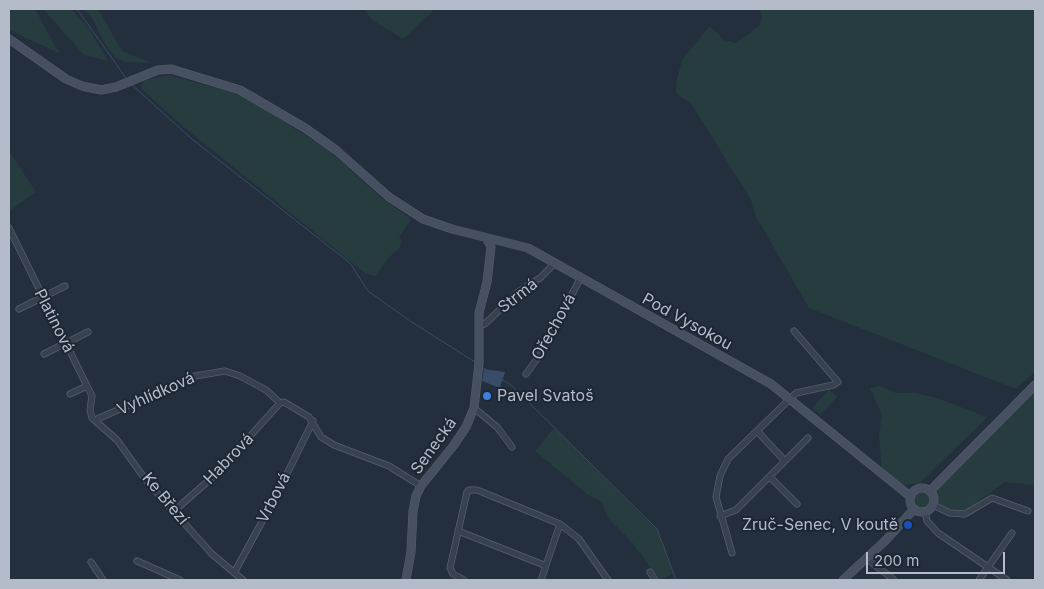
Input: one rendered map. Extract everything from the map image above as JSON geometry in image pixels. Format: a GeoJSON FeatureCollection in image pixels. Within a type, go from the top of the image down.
{"type":"FeatureCollection","features":[{"type":"Feature","properties":{"kind":"street","name":"Pod Vysokou"},"geometry":{"type":"LineString","coordinates":[[9,39],[66,79],[82,86],[101,90],[116,87],[158,70],[171,70],[240,90],[328,145],[389,197],[423,219],[487,239],[528,248],[580,279],[771,384],[911,497]]}},
{"type":"Feature","properties":{"kind":"street","name":"Platinová"},"geometry":{"type":"LineString","coordinates":[[9,228],[92,396],[93,417]]}},
{"type":"Feature","properties":{"kind":"street","name":"Senecká"},"geometry":{"type":"LineString","coordinates":[[406,580],[411,552],[413,510],[421,486],[454,445],[466,427],[474,408],[479,363],[479,313],[487,282],[491,247],[487,239]]}},
{"type":"Feature","properties":{"kind":"street","name":"Strmá"},"geometry":{"type":"LineString","coordinates":[[480,326],[486,323],[518,292],[540,278],[554,264]]}},
{"type":"Feature","properties":{"kind":"street","name":"Ořechová"},"geometry":{"type":"LineString","coordinates":[[526,374],[540,355],[580,279]]}},
{"type":"Feature","properties":{"kind":"street"},"geometry":{"type":"LineString","coordinates":[[19,309],[66,286]]}},
{"type":"Feature","properties":{"kind":"street"},"geometry":{"type":"LineString","coordinates":[[732,552],[716,497],[725,464],[796,393],[834,385],[838,381],[794,331]]}},
{"type":"Feature","properties":{"kind":"street"},"geometry":{"type":"LineString","coordinates":[[44,354],[88,332]]}},
{"type":"Feature","properties":{"kind":"street","name":"Vyhlídková"},"geometry":{"type":"LineString","coordinates":[[93,417],[195,376],[225,371],[240,376],[266,390],[280,403],[284,402],[313,421],[321,437],[334,446],[389,466],[421,486]]}},
{"type":"Feature","properties":{"kind":"street"},"geometry":{"type":"LineString","coordinates":[[930,491],[1035,385]]}},
{"type":"Feature","properties":{"kind":"street"},"geometry":{"type":"LineString","coordinates":[[70,394],[87,386]]}},
{"type":"Feature","properties":{"kind":"street","name":"Habrová"},"geometry":{"type":"LineString","coordinates":[[174,511],[216,475],[280,403]]}},
{"type":"Feature","properties":{"kind":"street"},"geometry":{"type":"LineString","coordinates":[[474,408],[498,427],[512,446]]}},
{"type":"Feature","properties":{"kind":"street","name":"Ke Březí"},"geometry":{"type":"LineString","coordinates":[[93,417],[117,440],[148,483],[218,560],[243,580]]}},
{"type":"Feature","properties":{"kind":"street","name":"Vrbová"},"geometry":{"type":"LineString","coordinates":[[234,573],[275,498],[313,421]]}},
{"type":"Feature","properties":{"kind":"street"},"geometry":{"type":"LineString","coordinates":[[756,431],[785,461]]}},
{"type":"Feature","properties":{"kind":"street"},"geometry":{"type":"LineString","coordinates":[[720,516],[736,510],[808,438]]}},
{"type":"Feature","properties":{"kind":"street"},"geometry":{"type":"LineString","coordinates":[[770,477],[797,504]]}},
{"type":"Feature","properties":{"kind":"street"},"geometry":{"type":"LineString","coordinates":[[914,509],[911,497],[913,492],[920,488],[930,491],[934,497],[933,504],[925,512]]}},
{"type":"Feature","properties":{"kind":"street"},"geometry":{"type":"LineString","coordinates":[[461,580],[453,574],[450,568],[467,492],[472,489],[560,524],[579,539],[608,580]]}},
{"type":"Feature","properties":{"kind":"street"},"geometry":{"type":"LineString","coordinates":[[933,504],[950,513],[965,514],[992,498],[1028,511]]}},
{"type":"Feature","properties":{"kind":"street"},"geometry":{"type":"LineString","coordinates":[[914,509],[925,512]]}},
{"type":"Feature","properties":{"kind":"street"},"geometry":{"type":"LineString","coordinates":[[843,580],[914,509]]}},
{"type":"Feature","properties":{"kind":"street"},"geometry":{"type":"LineString","coordinates":[[925,512],[927,521],[933,529],[1006,580]]}},
{"type":"Feature","properties":{"kind":"street"},"geometry":{"type":"LineString","coordinates":[[540,580],[560,524]]}},
{"type":"Feature","properties":{"kind":"street"},"geometry":{"type":"LineString","coordinates":[[458,531],[544,566]]}},
{"type":"Feature","properties":{"kind":"street"},"geometry":{"type":"LineString","coordinates":[[979,580],[1012,533]]}},
{"type":"Feature","properties":{"kind":"street"},"geometry":{"type":"LineString","coordinates":[[866,558],[893,580]]}},
{"type":"Feature","properties":{"kind":"street"},"geometry":{"type":"LineString","coordinates":[[137,561],[180,580]]}},
{"type":"Feature","properties":{"kind":"street"},"geometry":{"type":"LineString","coordinates":[[91,562],[103,580]]}},
{"type":"Feature","properties":{"kind":"street"},"geometry":{"type":"LineString","coordinates":[[650,572],[654,580]]}},
{"type":"Feature","properties":{"kind":"green space"},"geometry":{"type":"Polygon","coordinates":[[[9,9],[35,9],[59,53],[9,30],[9,9]]]}},
{"type":"Feature","properties":{"kind":"green space"},"geometry":{"type":"Polygon","coordinates":[[[43,9],[71,9],[88,27],[108,61],[84,55],[43,9]]]}},
{"type":"Feature","properties":{"kind":"green space"},"geometry":{"type":"Polygon","coordinates":[[[84,9],[98,9],[122,51],[152,63],[125,62],[115,57],[104,42],[94,21],[84,9]]]}},
{"type":"Feature","properties":{"kind":"green space"},"geometry":{"type":"Polygon","coordinates":[[[364,9],[435,9],[403,39],[372,20],[364,9]]]}},
{"type":"Feature","properties":{"kind":"green space"},"geometry":{"type":"Polygon","coordinates":[[[759,9],[1035,9],[1035,372],[1016,389],[809,308],[755,215],[751,200],[692,105],[676,93],[676,83],[682,60],[710,26],[724,40],[736,43],[759,26],[762,18],[759,9]]]}},
{"type":"Feature","properties":{"kind":"green space"},"geometry":{"type":"Polygon","coordinates":[[[170,75],[244,96],[327,149],[382,198],[411,219],[399,237],[402,242],[399,249],[388,258],[375,276],[361,270],[179,123],[142,89],[141,85],[145,80],[170,75]]]}},
{"type":"Feature","properties":{"kind":"green space"},"geometry":{"type":"Polygon","coordinates":[[[9,151],[36,192],[9,211],[9,151]]]}},
{"type":"Feature","properties":{"kind":"green space"},"geometry":{"type":"Polygon","coordinates":[[[880,386],[896,393],[915,393],[937,398],[987,417],[920,483],[901,486],[882,470],[879,436],[882,415],[870,388],[880,386]]]}},
{"type":"Feature","properties":{"kind":"green space"},"geometry":{"type":"Polygon","coordinates":[[[829,389],[837,397],[820,415],[813,408],[829,389]]]}},
{"type":"Feature","properties":{"kind":"green space"},"geometry":{"type":"Polygon","coordinates":[[[1035,390],[1035,485],[1005,482],[972,506],[960,512],[939,505],[936,491],[1035,390]]]}},
{"type":"Feature","properties":{"kind":"green space"},"geometry":{"type":"Polygon","coordinates":[[[554,428],[657,530],[664,545],[672,572],[670,575],[660,580],[631,541],[608,518],[601,501],[588,495],[535,451],[554,428]]]}},
{"type":"Feature","properties":{"kind":"green space"},"geometry":{"type":"Polygon","coordinates":[[[920,492],[926,492],[931,497],[929,506],[920,508],[915,503],[915,497],[920,492]]]}},
{"type":"Feature","properties":{"kind":"water"},"geometry":{"type":"Polygon","coordinates":[[[484,369],[505,372],[500,388],[482,381],[484,369]]]}},
{"type":"Feature","properties":{"kind":"waterway"},"geometry":{"type":"LineString","coordinates":[[77,9],[126,78]]}},
{"type":"Feature","properties":{"kind":"waterway"},"geometry":{"type":"LineString","coordinates":[[132,85],[192,139],[350,263],[368,291],[410,321],[475,362]]}},
{"type":"Feature","properties":{"kind":"waterway"},"geometry":{"type":"LineString","coordinates":[[483,368],[487,370]]}},
{"type":"Feature","properties":{"kind":"waterway"},"geometry":{"type":"LineString","coordinates":[[503,380],[512,386],[657,529],[676,580]]}},
{"type":"Feature","properties":{"kind":"place","name":"Pavel Svatoš"},"geometry":{"type":"Point","coordinates":[487,396]}},
{"type":"Feature","properties":{"kind":"place","name":"Zruč-Senec, V koutě"},"geometry":{"type":"Point","coordinates":[908,525]}}]}
